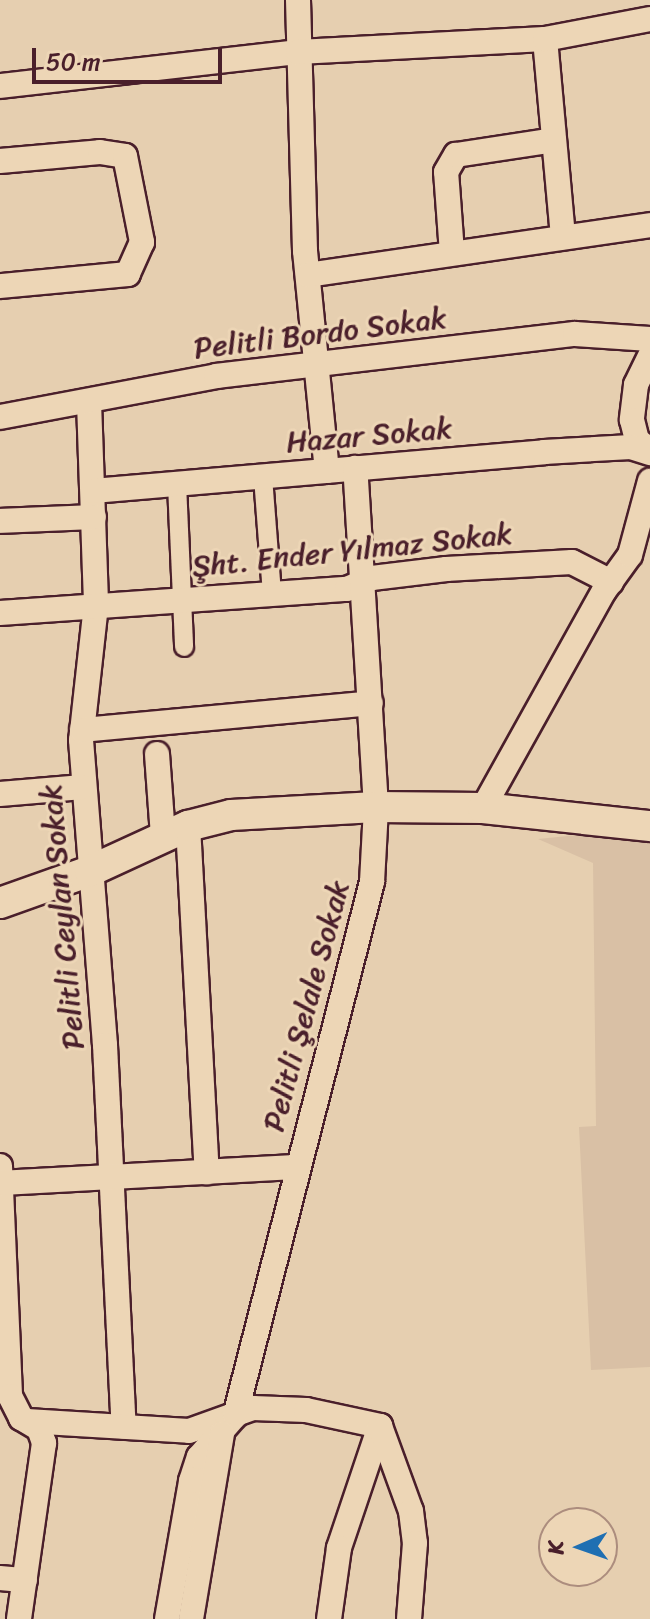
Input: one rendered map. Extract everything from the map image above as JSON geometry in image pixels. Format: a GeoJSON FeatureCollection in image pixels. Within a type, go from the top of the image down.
{"type":"FeatureCollection","features":[{"type":"Feature","properties":{"kind":"street"},"geometry":{"type":"LineString","coordinates":[[298,0],[308,275],[327,471]]}},
{"type":"Feature","properties":{"kind":"street"},"geometry":{"type":"LineString","coordinates":[[0,86],[298,52],[545,39],[650,19]]}},
{"type":"Feature","properties":{"kind":"street"},"geometry":{"type":"LineString","coordinates":[[545,39],[563,237]]}},
{"type":"Feature","properties":{"kind":"street"},"geometry":{"type":"LineString","coordinates":[[452,253],[446,172],[456,155],[554,140]]}},
{"type":"Feature","properties":{"kind":"street"},"geometry":{"type":"LineString","coordinates":[[0,161],[100,152],[125,156],[142,242],[128,274],[0,286]]}},
{"type":"Feature","properties":{"kind":"street"},"geometry":{"type":"LineString","coordinates":[[308,275],[650,225]]}},
{"type":"Feature","properties":{"kind":"street","name":"Pelitli Bordo Sokak"},"geometry":{"type":"LineString","coordinates":[[0,417],[216,376],[575,334],[650,339]]}},
{"type":"Feature","properties":{"kind":"street"},"geometry":{"type":"LineString","coordinates":[[650,356],[636,385],[632,420],[637,440],[650,451]]}},
{"type":"Feature","properties":{"kind":"street","name":"Pelitli Ceylan Sokak"},"geometry":{"type":"LineString","coordinates":[[89,402],[96,605],[82,730],[83,787],[113,1177],[124,1427]]}},
{"type":"Feature","properties":{"kind":"street","name":"Hazar Sokak"},"geometry":{"type":"LineString","coordinates":[[93,491],[631,447],[650,451]]}},
{"type":"Feature","properties":{"kind":"street","name":"Pelitli Şelale Sokak"},"geometry":{"type":"LineString","coordinates":[[191,1619],[228,1425],[372,882],[376,807],[355,468]]}},
{"type":"Feature","properties":{"kind":"street"},"geometry":{"type":"LineString","coordinates":[[263,477],[272,594]]}},
{"type":"Feature","properties":{"kind":"street"},"geometry":{"type":"LineString","coordinates":[[483,808],[611,582],[640,556],[650,481]]}},
{"type":"Feature","properties":{"kind":"street"},"geometry":{"type":"LineString","coordinates":[[177,484],[184,647]]}},
{"type":"Feature","properties":{"kind":"street"},"geometry":{"type":"LineString","coordinates":[[0,521],[94,517]]}},
{"type":"Feature","properties":{"kind":"street","name":"Şht. Ender Yılmaz Sokak"},"geometry":{"type":"LineString","coordinates":[[0,613],[347,589],[363,582],[446,569],[572,562],[611,582]]}},
{"type":"Feature","properties":{"kind":"street"},"geometry":{"type":"LineString","coordinates":[[82,730],[371,703]]}},
{"type":"Feature","properties":{"kind":"street"},"geometry":{"type":"LineString","coordinates":[[157,754],[175,831],[207,1172]]}},
{"type":"Feature","properties":{"kind":"street"},"geometry":{"type":"LineString","coordinates":[[0,794],[83,787]]}},
{"type":"Feature","properties":{"kind":"street"},"geometry":{"type":"LineString","coordinates":[[0,903],[90,871],[175,831],[231,815],[376,807],[483,808],[650,826]]}},
{"type":"Feature","properties":{"kind":"street"},"geometry":{"type":"LineString","coordinates":[[0,1166],[10,1396],[27,1421],[39,1429],[44,1443],[19,1619]]}},
{"type":"Feature","properties":{"kind":"street"},"geometry":{"type":"LineString","coordinates":[[0,1182],[297,1167]]}},
{"type":"Feature","properties":{"kind":"street"},"geometry":{"type":"LineString","coordinates":[[27,1421],[189,1431],[228,1425],[253,1408],[306,1410],[380,1426]]}},
{"type":"Feature","properties":{"kind":"street","name":"Pelitli Şelale Sokak"},"geometry":{"type":"LineString","coordinates":[[167,1619],[191,1481],[199,1457],[228,1425]]}},
{"type":"Feature","properties":{"kind":"street"},"geometry":{"type":"LineString","coordinates":[[329,1619],[339,1548],[380,1426]]}},
{"type":"Feature","properties":{"kind":"street"},"geometry":{"type":"LineString","coordinates":[[380,1426],[411,1511],[415,1543],[409,1619]]}},
{"type":"Feature","properties":{"kind":"street"},"geometry":{"type":"LineString","coordinates":[[0,1578],[25,1580]]}},
{"type":"Feature","properties":{"kind":"shaded area"},"geometry":{"type":"Polygon","coordinates":[[[587,834],[650,843],[650,1367],[591,1370],[579,1127],[596,1126],[593,863],[538,839],[587,834]]]}}]}
